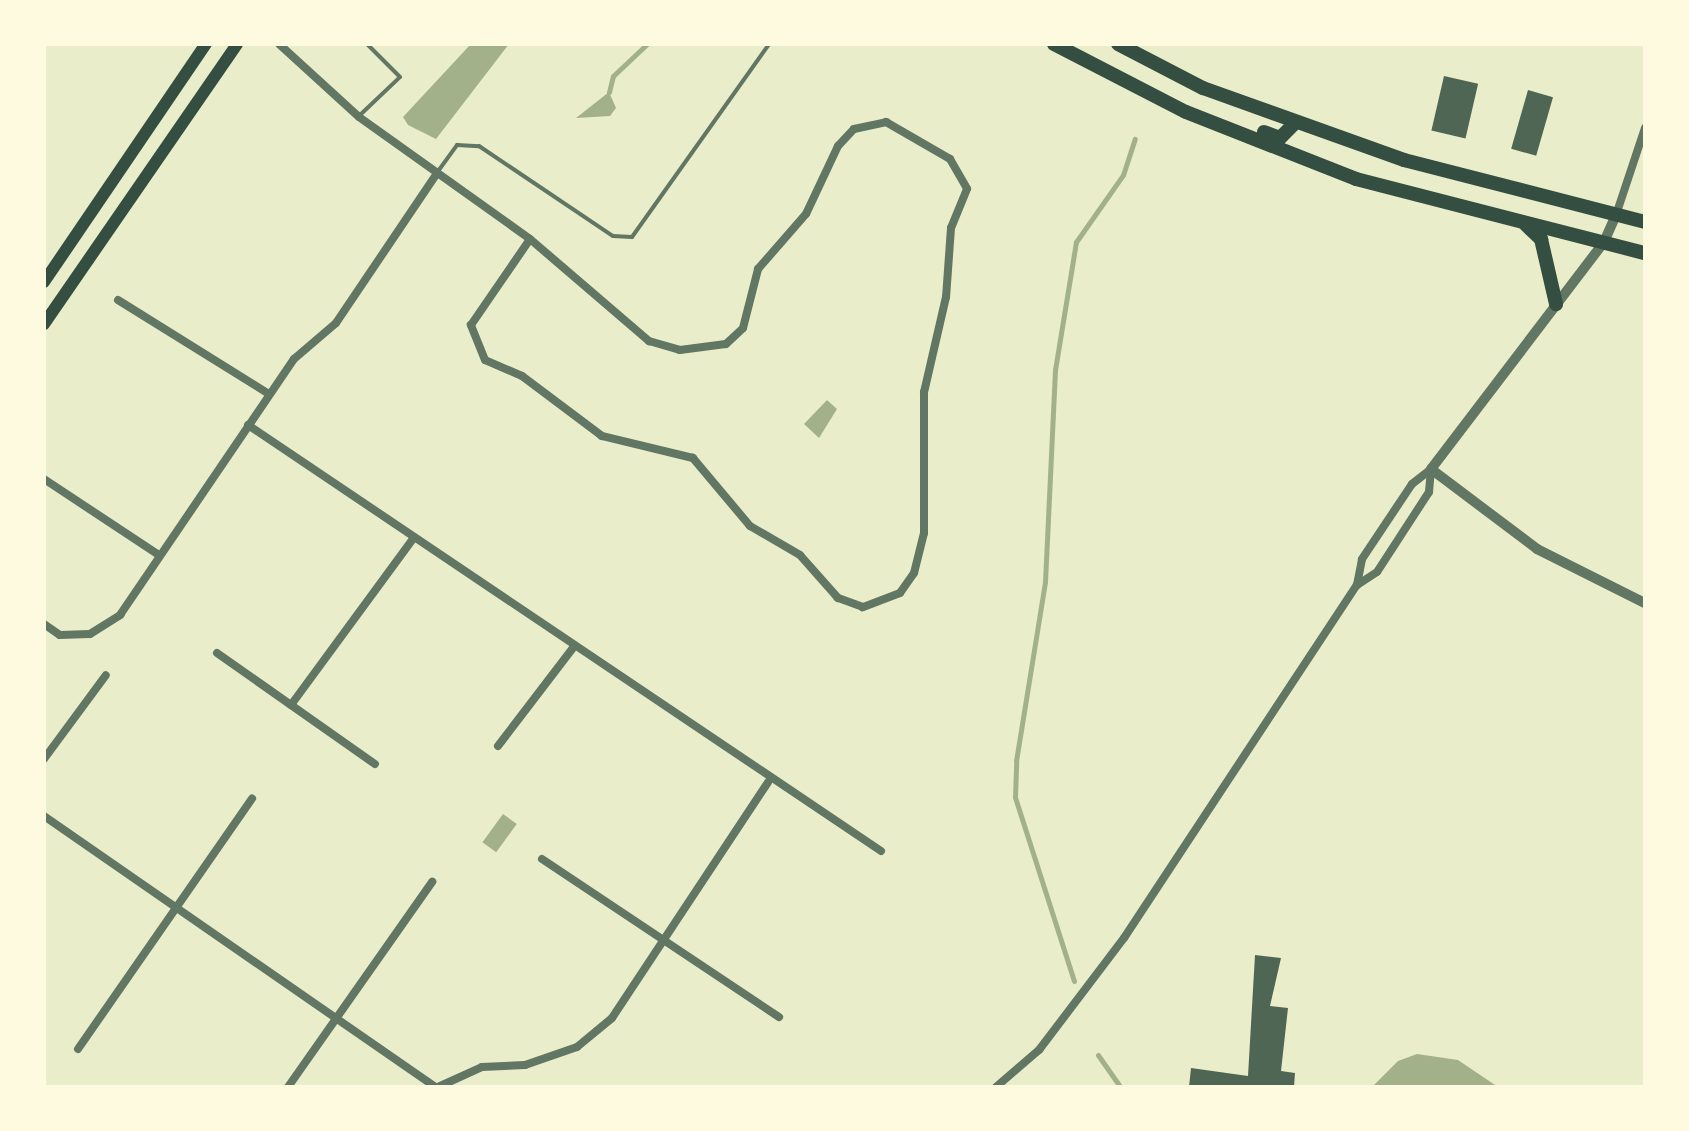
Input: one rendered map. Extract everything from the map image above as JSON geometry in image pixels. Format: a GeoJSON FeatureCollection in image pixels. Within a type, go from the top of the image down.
{"type":"FeatureCollection","features":[{"type":"Feature","properties":{"kind":"highway"},"geometry":{"type":"LineString","coordinates":[[1054,44],[1194,114],[1356,179],[1645,253]]}},
{"type":"Feature","properties":{"kind":"highway"},"geometry":{"type":"LineString","coordinates":[[1118,44],[1203,88],[1404,160],[1645,222]]}},
{"type":"Feature","properties":{"kind":"highway"},"geometry":{"type":"LineString","coordinates":[[1194,114],[1216,113],[1280,138],[1295,123]]}},
{"type":"Feature","properties":{"kind":"highway"},"geometry":{"type":"LineString","coordinates":[[1523,222],[1541,239],[1556,304]]}},
{"type":"Feature","properties":{"kind":"main road"},"geometry":{"type":"LineString","coordinates":[[44,282],[206,44]]}},
{"type":"Feature","properties":{"kind":"main road"},"geometry":{"type":"LineString","coordinates":[[44,324],[237,44]]}},
{"type":"Feature","properties":{"kind":"street"},"geometry":{"type":"LineString","coordinates":[[279,44],[359,117],[435,176],[530,239],[649,341],[706,349],[743,328],[758,269],[795,231],[854,129],[899,126],[958,166],[967,189],[951,228],[946,297],[923,403],[924,533],[914,573],[900,593],[863,607],[838,598],[800,555],[750,526],[693,458],[602,436],[522,376],[485,360],[472,339],[472,316],[530,239]]}},
{"type":"Feature","properties":{"kind":"street"},"geometry":{"type":"LineString","coordinates":[[996,1087],[1039,1050],[1124,938],[1357,585],[1362,559],[1412,484],[1431,469],[1604,242],[1645,128]]}},
{"type":"Feature","properties":{"kind":"street"},"geometry":{"type":"LineString","coordinates":[[44,624],[60,635],[90,634],[120,615],[294,359],[336,323],[435,176]]}},
{"type":"Feature","properties":{"kind":"street"},"geometry":{"type":"LineString","coordinates":[[118,300],[269,394]]}},
{"type":"Feature","properties":{"kind":"street"},"geometry":{"type":"LineString","coordinates":[[248,425],[768,782],[881,851]]}},
{"type":"Feature","properties":{"kind":"street"},"geometry":{"type":"LineString","coordinates":[[1357,585],[1377,572],[1429,492],[1431,469]]}},
{"type":"Feature","properties":{"kind":"street"},"geometry":{"type":"LineString","coordinates":[[1431,469],[1537,549],[1645,603]]}},
{"type":"Feature","properties":{"kind":"street"},"geometry":{"type":"LineString","coordinates":[[44,479],[159,555]]}},
{"type":"Feature","properties":{"kind":"street"},"geometry":{"type":"LineString","coordinates":[[291,705],[413,539]]}},
{"type":"Feature","properties":{"kind":"street"},"geometry":{"type":"LineString","coordinates":[[498,746],[573,648]]}},
{"type":"Feature","properties":{"kind":"street"},"geometry":{"type":"LineString","coordinates":[[217,653],[375,764]]}},
{"type":"Feature","properties":{"kind":"street"},"geometry":{"type":"LineString","coordinates":[[44,759],[106,675]]}},
{"type":"Feature","properties":{"kind":"street"},"geometry":{"type":"LineString","coordinates":[[44,816],[179,905],[437,1087],[482,1067],[525,1065],[577,1047],[612,1018],[658,939],[768,782]]}},
{"type":"Feature","properties":{"kind":"street"},"geometry":{"type":"LineString","coordinates":[[78,1049],[252,799]]}},
{"type":"Feature","properties":{"kind":"street"},"geometry":{"type":"LineString","coordinates":[[542,859],[779,1017]]}},
{"type":"Feature","properties":{"kind":"street"},"geometry":{"type":"LineString","coordinates":[[288,1087],[432,882]]}},
{"type":"Feature","properties":{"kind":"lane"},"geometry":{"type":"LineString","coordinates":[[359,117],[400,77],[367,44]]}},
{"type":"Feature","properties":{"kind":"lane"},"geometry":{"type":"LineString","coordinates":[[435,176],[457,145],[479,146],[613,236],[632,237],[769,44]]}},
{"type":"Feature","properties":{"kind":"shaded area"},"geometry":{"type":"Polygon","coordinates":[[[509,44],[436,139],[408,125],[403,117],[470,45],[509,44]]]}},
{"type":"Feature","properties":{"kind":"shaded area"},"geometry":{"type":"Polygon","coordinates":[[[609,92],[616,108],[610,116],[576,118],[609,92]]]}},
{"type":"Feature","properties":{"kind":"shaded area"},"geometry":{"type":"Polygon","coordinates":[[[827,400],[837,409],[819,438],[804,424],[827,400]]]}},
{"type":"Feature","properties":{"kind":"shaded area"},"geometry":{"type":"Polygon","coordinates":[[[503,814],[517,824],[496,852],[482,842],[503,814]]]}},
{"type":"Feature","properties":{"kind":"shaded area"},"geometry":{"type":"Polygon","coordinates":[[[1417,1054],[1458,1060],[1498,1087],[1372,1087],[1398,1061],[1417,1054]]]}},
{"type":"Feature","properties":{"kind":"building"},"geometry":{"type":"Polygon","coordinates":[[[1444,76],[1478,84],[1466,138],[1431,131],[1444,76]]]}},
{"type":"Feature","properties":{"kind":"building"},"geometry":{"type":"Polygon","coordinates":[[[1528,90],[1553,97],[1536,156],[1511,149],[1528,90]]]}},
{"type":"Feature","properties":{"kind":"building"},"geometry":{"type":"Polygon","coordinates":[[[1255,955],[1281,958],[1270,1006],[1288,1008],[1281,1071],[1295,1073],[1294,1087],[1189,1087],[1191,1068],[1248,1076],[1255,955]]]}},
{"type":"Feature","properties":{"kind":"waterway"},"geometry":{"type":"LineString","coordinates":[[609,92],[613,76],[647,44]]}},
{"type":"Feature","properties":{"kind":"waterway"},"geometry":{"type":"LineString","coordinates":[[1074,981],[1015,797],[1016,761],[1045,582],[1055,370],[1076,242],[1123,175],[1135,139]]}},
{"type":"Feature","properties":{"kind":"waterway"},"geometry":{"type":"LineString","coordinates":[[1098,1055],[1120,1087]]}}]}
